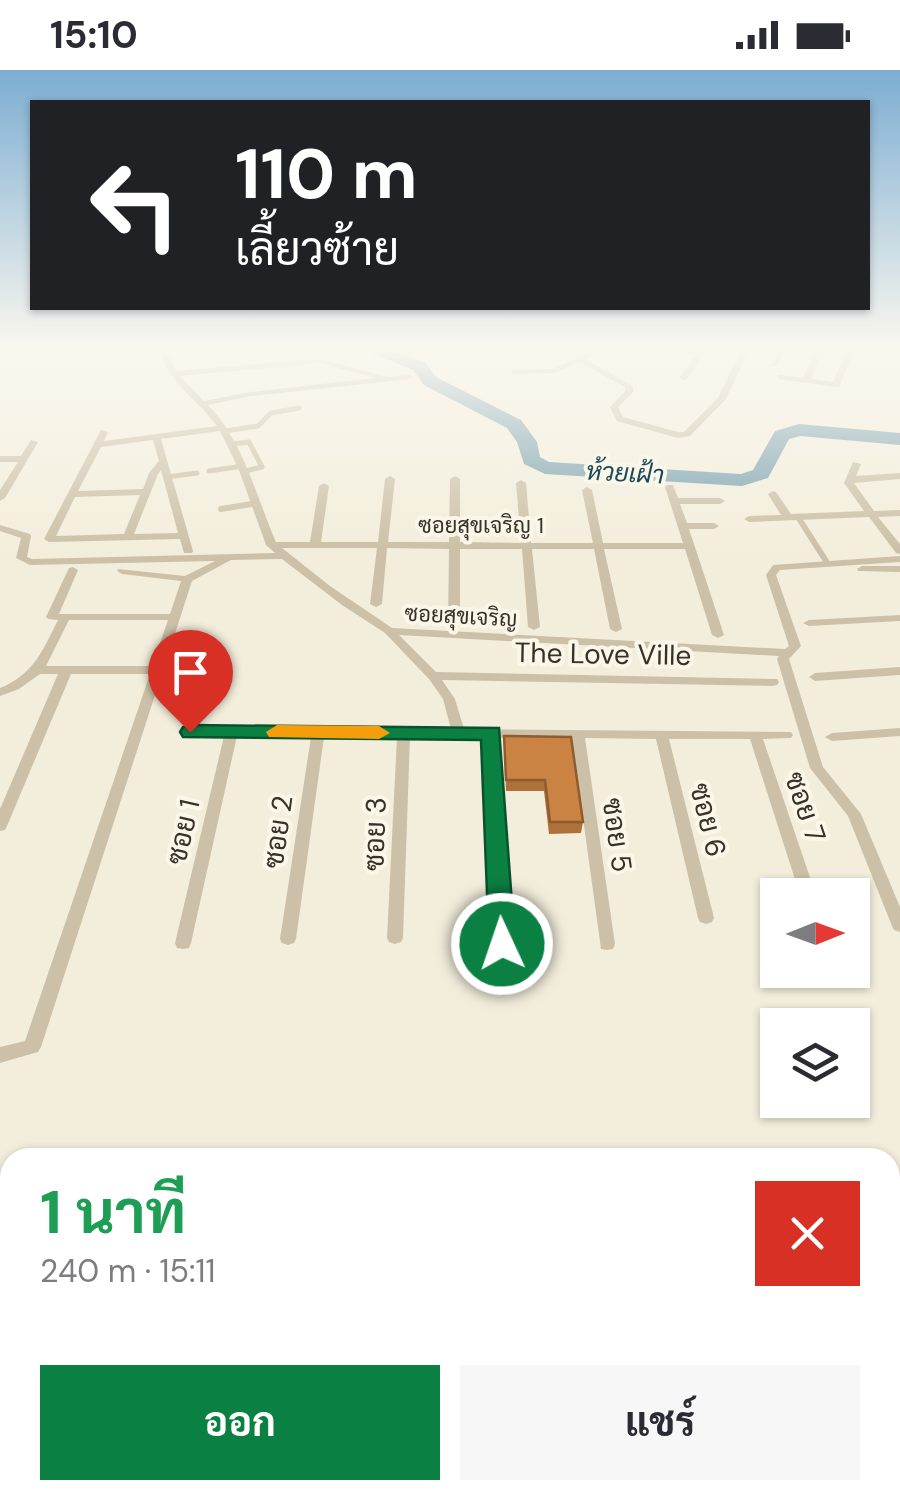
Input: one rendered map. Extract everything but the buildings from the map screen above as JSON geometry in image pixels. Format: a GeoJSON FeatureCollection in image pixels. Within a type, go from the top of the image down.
{"type":"FeatureCollection","features":[{"type":"Feature","properties":{"kind":"street","name":"ซอยสุขเจริญ"},"geometry":{"type":"LineString","coordinates":[[212,416],[225,431],[244,468],[272,544],[282,556],[370,622],[388,631],[786,653]]}},
{"type":"Feature","properties":{"kind":"street"},"geometry":{"type":"LineString","coordinates":[[618,416],[678,435],[687,434],[705,416]]}},
{"type":"Feature","properties":{"kind":"street"},"geometry":{"type":"LineString","coordinates":[[97,445],[225,431]]}},
{"type":"Feature","properties":{"kind":"street"},"geometry":{"type":"LineString","coordinates":[[104,432],[49,539],[182,536]]}},
{"type":"Feature","properties":{"kind":"street"},"geometry":{"type":"LineString","coordinates":[[157,438],[188,551]]}},
{"type":"Feature","properties":{"kind":"street"},"geometry":{"type":"LineString","coordinates":[[0,498],[34,442]]}},
{"type":"Feature","properties":{"kind":"street"},"geometry":{"type":"LineString","coordinates":[[0,459],[22,459]]}},
{"type":"Feature","properties":{"kind":"street"},"geometry":{"type":"LineString","coordinates":[[128,537],[162,462]]}},
{"type":"Feature","properties":{"kind":"street"},"geometry":{"type":"LineString","coordinates":[[856,464],[850,479],[852,488],[879,528],[876,534],[899,561]]}},
{"type":"Feature","properties":{"kind":"street"},"geometry":{"type":"LineString","coordinates":[[376,604],[390,478]]}},
{"type":"Feature","properties":{"kind":"street"},"geometry":{"type":"LineString","coordinates":[[454,626],[456,479]]}},
{"type":"Feature","properties":{"kind":"street"},"geometry":{"type":"LineString","coordinates":[[850,479],[898,479]]}},
{"type":"Feature","properties":{"kind":"street"},"geometry":{"type":"LineString","coordinates":[[521,483],[534,627]]}},
{"type":"Feature","properties":{"kind":"street"},"geometry":{"type":"LineString","coordinates":[[315,545],[324,486]]}},
{"type":"Feature","properties":{"kind":"street"},"geometry":{"type":"LineString","coordinates":[[670,487],[718,635]]}},
{"type":"Feature","properties":{"kind":"street"},"geometry":{"type":"LineString","coordinates":[[587,490],[616,629]]}},
{"type":"Feature","properties":{"kind":"street"},"geometry":{"type":"LineString","coordinates":[[73,494],[148,492]]}},
{"type":"Feature","properties":{"kind":"street"},"geometry":{"type":"LineString","coordinates":[[773,494],[793,518]]}},
{"type":"Feature","properties":{"kind":"street"},"geometry":{"type":"LineString","coordinates":[[675,501],[720,501]]}},
{"type":"Feature","properties":{"kind":"street"},"geometry":{"type":"LineString","coordinates":[[749,519],[900,513]]}},
{"type":"Feature","properties":{"kind":"street"},"geometry":{"type":"LineString","coordinates":[[684,526],[714,526]]}},
{"type":"Feature","properties":{"kind":"street"},"geometry":{"type":"LineString","coordinates":[[0,528],[26,536],[22,558],[30,562],[282,556]]}},
{"type":"Feature","properties":{"kind":"street","name":"ซอยสุขเจริญ 1"},"geometry":{"type":"LineString","coordinates":[[272,544],[690,546]]}},
{"type":"Feature","properties":{"kind":"street"},"geometry":{"type":"LineString","coordinates":[[122,570],[187,579],[233,556]]}},
{"type":"Feature","properties":{"kind":"street"},"geometry":{"type":"LineString","coordinates":[[0,1055],[32,1047],[188,572],[210,557]]}},
{"type":"Feature","properties":{"kind":"street"},"geometry":{"type":"LineString","coordinates":[[899,561],[777,566],[771,575],[796,646],[783,659],[817,768],[854,814],[900,926]]}},
{"type":"Feature","properties":{"kind":"street"},"geometry":{"type":"LineString","coordinates":[[796,572],[899,561]]}},
{"type":"Feature","properties":{"kind":"street"},"geometry":{"type":"LineString","coordinates":[[73,570],[52,617],[174,617]]}},
{"type":"Feature","properties":{"kind":"street"},"geometry":{"type":"LineString","coordinates":[[0,692],[27,684],[39,670],[65,617]]}},
{"type":"Feature","properties":{"kind":"street"},"geometry":{"type":"LineString","coordinates":[[809,624],[900,618]]}},
{"type":"Feature","properties":{"kind":"street"},"geometry":{"type":"LineString","coordinates":[[388,631],[435,681],[437,702],[453,718],[459,733]]}},
{"type":"Feature","properties":{"kind":"street"},"geometry":{"type":"LineString","coordinates":[[39,670],[154,670]]}},
{"type":"Feature","properties":{"kind":"street"},"geometry":{"type":"LineString","coordinates":[[0,826],[66,670]]}},
{"type":"Feature","properties":{"kind":"street"},"geometry":{"type":"LineString","coordinates":[[815,677],[900,671]]}},
{"type":"Feature","properties":{"kind":"street","name":"The Love Ville"},"geometry":{"type":"LineString","coordinates":[[435,681],[773,682]]}},
{"type":"Feature","properties":{"kind":"street"},"geometry":{"type":"LineString","coordinates":[[190,732],[786,735]]}},
{"type":"Feature","properties":{"kind":"street","name":"ซอย 1"},"geometry":{"type":"LineString","coordinates":[[183,943],[232,732]]}},
{"type":"Feature","properties":{"kind":"street","name":"ซอย 2"},"geometry":{"type":"LineString","coordinates":[[288,938],[318,732]]}},
{"type":"Feature","properties":{"kind":"street","name":"ซอย 7"},"geometry":{"type":"LineString","coordinates":[[832,736],[900,732]]}},
{"type":"Feature","properties":{"kind":"street","name":"ซอย 3"},"geometry":{"type":"LineString","coordinates":[[396,938],[404,733]]}},
{"type":"Feature","properties":{"kind":"street"},"geometry":{"type":"LineString","coordinates":[[492,733],[502,944]]}},
{"type":"Feature","properties":{"kind":"street","name":"ซอย 5"},"geometry":{"type":"LineString","coordinates":[[578,734],[607,944]]}},
{"type":"Feature","properties":{"kind":"street","name":"ซอย 6"},"geometry":{"type":"LineString","coordinates":[[661,734],[706,918]]}},
{"type":"Feature","properties":{"kind":"street","name":"ซอย 7"},"geometry":{"type":"LineString","coordinates":[[754,735],[802,878]]}},
{"type":"Feature","properties":{"kind":"lane"},"geometry":{"type":"LineString","coordinates":[[225,431],[258,426],[268,416]]}},
{"type":"Feature","properties":{"kind":"lane"},"geometry":{"type":"LineString","coordinates":[[209,471],[262,467],[249,442],[232,444]]}},
{"type":"Feature","properties":{"kind":"lane"},"geometry":{"type":"LineString","coordinates":[[167,477],[198,473]]}},
{"type":"Feature","properties":{"kind":"lane"},"geometry":{"type":"LineString","coordinates":[[220,509],[257,503]]}},
{"type":"Feature","properties":{"kind":"lane"},"geometry":{"type":"LineString","coordinates":[[793,518],[826,562]]}},
{"type":"Feature","properties":{"kind":"waterway","name":"ห้วยเฝ้า"},"geometry":{"type":"LineString","coordinates":[[498,416],[514,424],[527,442],[531,460],[545,468],[742,480],[761,474],[782,435],[799,430],[900,439]]}},
{"type":"Feature","properties":{"kind":"slow traffic"},"geometry":{"type":"LineString","coordinates":[[277,732],[379,733]]}},
{"type":"Feature","properties":{"kind":"route"},"geometry":{"type":"LineString","coordinates":[[190,732],[492,733],[502,944]]}}]}
